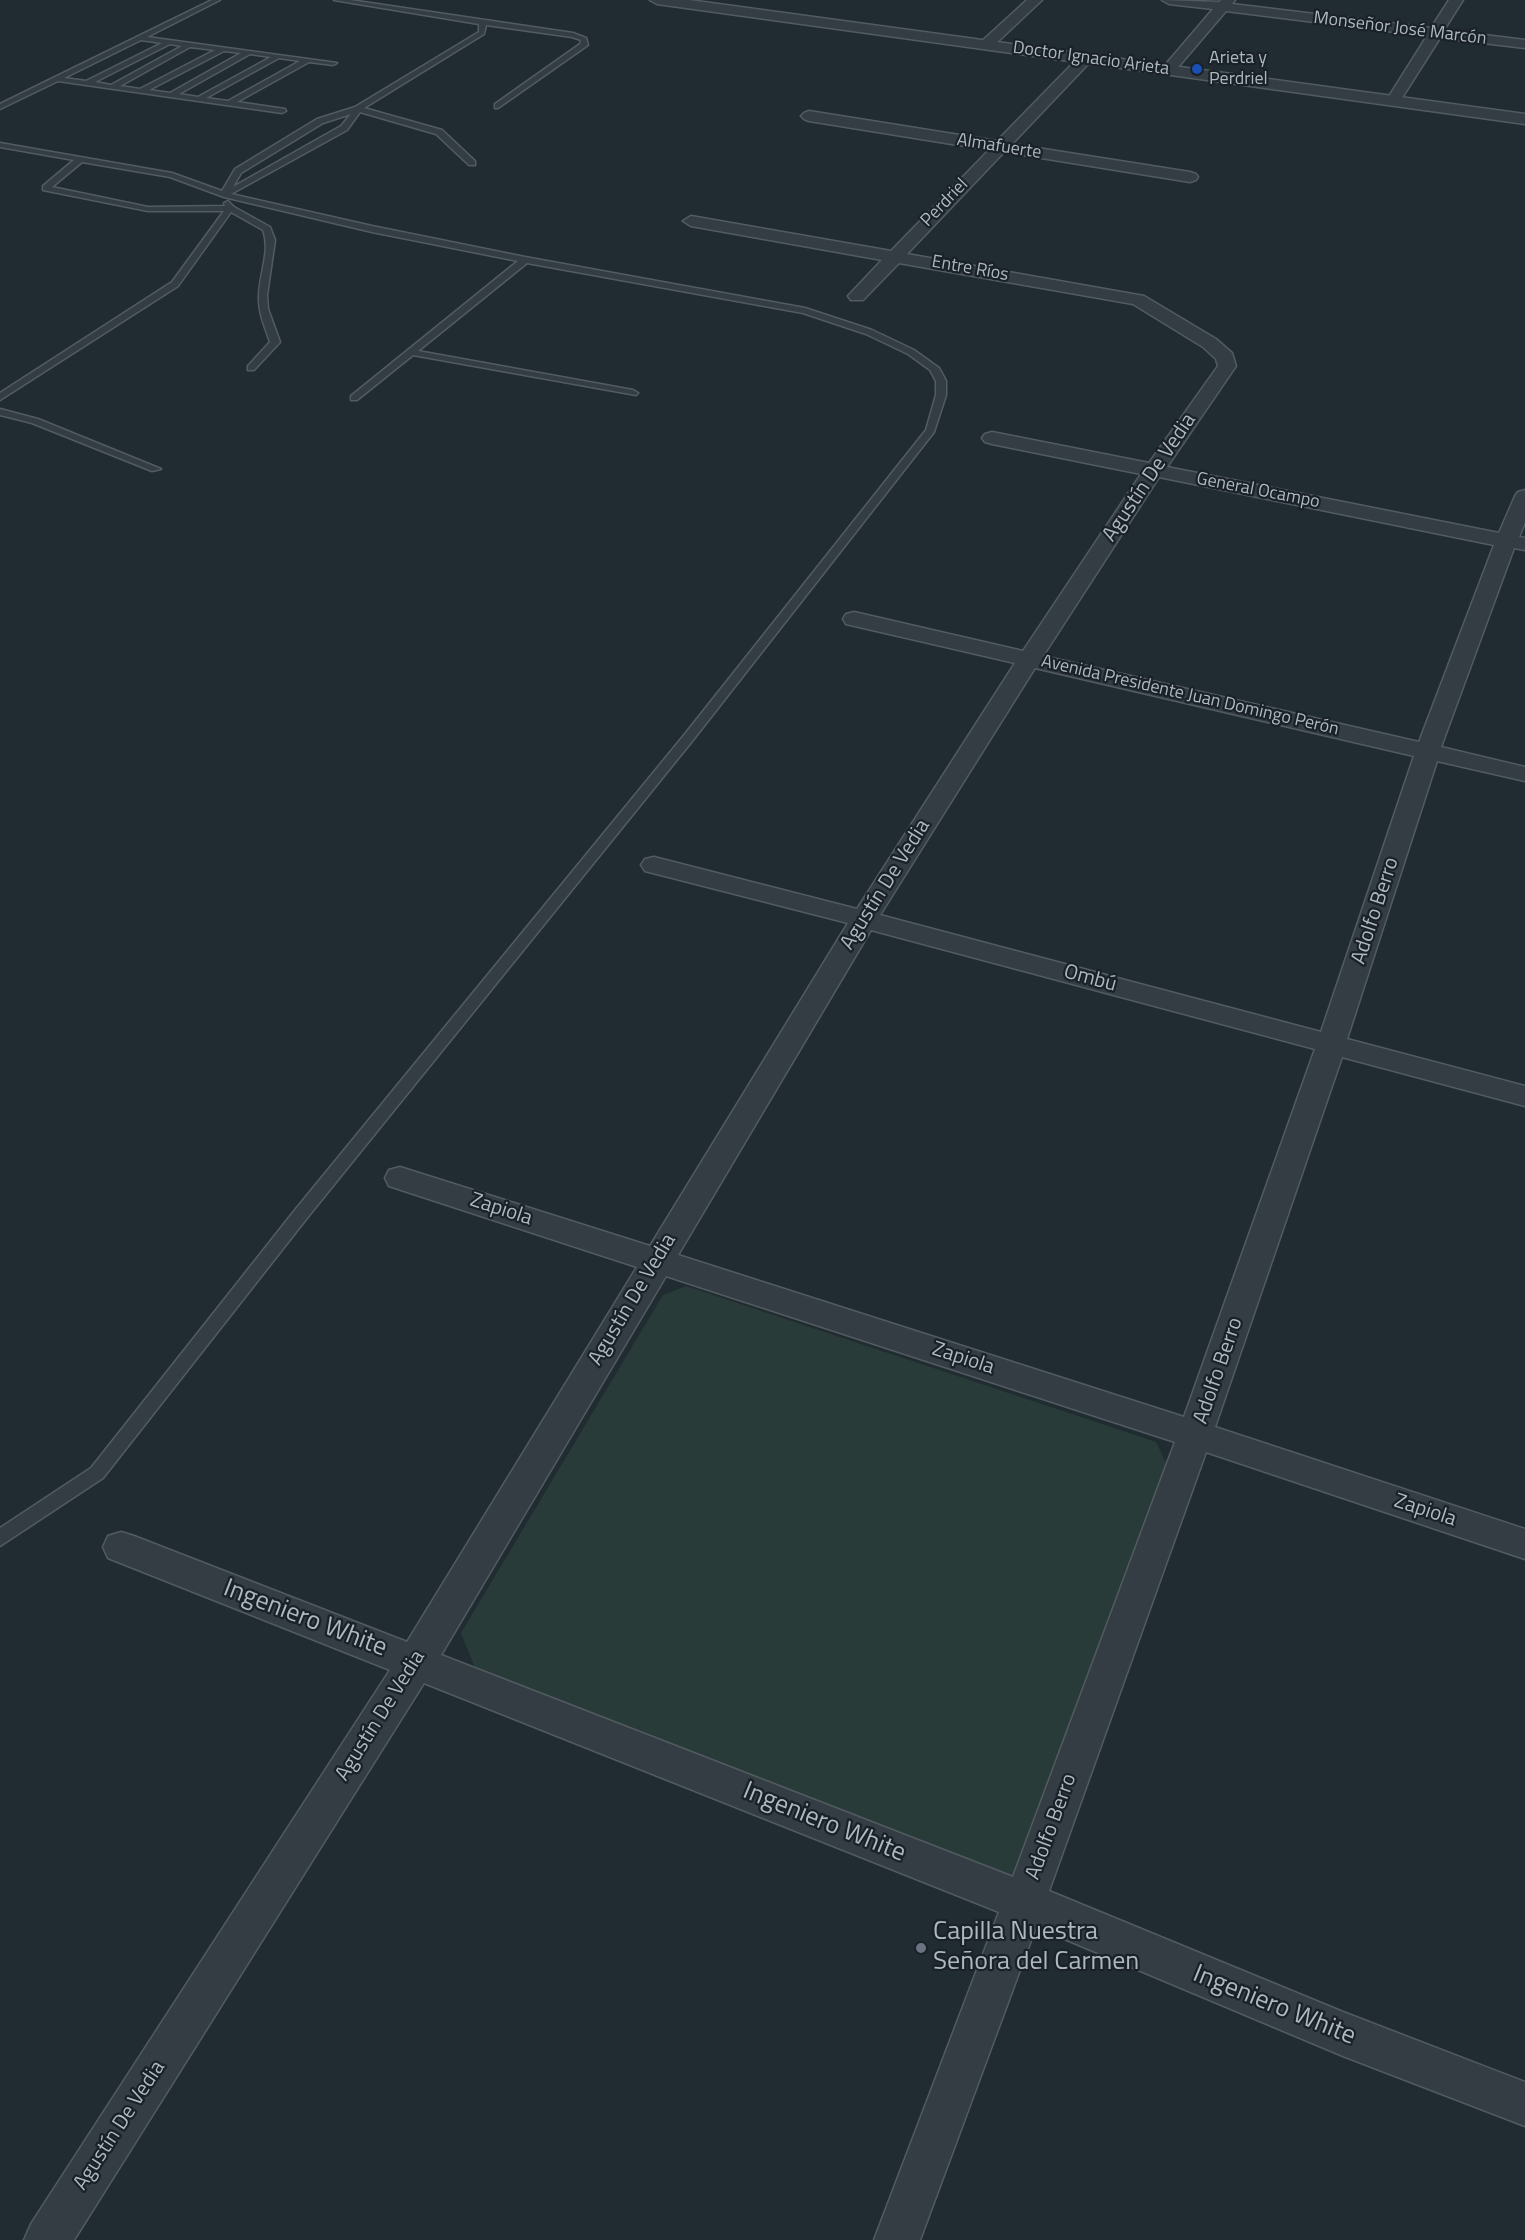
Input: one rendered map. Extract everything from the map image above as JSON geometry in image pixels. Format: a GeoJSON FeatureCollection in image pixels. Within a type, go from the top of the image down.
{"type":"FeatureCollection","features":[{"type":"Feature","properties":{"kind":"street","name":"Doctor Ignacio Arieta"},"geometry":{"type":"LineString","coordinates":[[657,0],[1525,119]]}},
{"type":"Feature","properties":{"kind":"street"},"geometry":{"type":"LineString","coordinates":[[986,45],[1035,0]]}},
{"type":"Feature","properties":{"kind":"street","name":"Monseñor José Marcón"},"geometry":{"type":"LineString","coordinates":[[1168,0],[1225,3],[1525,44]]}},
{"type":"Feature","properties":{"kind":"street"},"geometry":{"type":"LineString","coordinates":[[1393,101],[1456,0]]}},
{"type":"Feature","properties":{"kind":"street"},"geometry":{"type":"LineString","coordinates":[[1168,70],[1225,3]]}},
{"type":"Feature","properties":{"kind":"street","name":"Perdriel"},"geometry":{"type":"LineString","coordinates":[[857,296],[1085,59]]}},
{"type":"Feature","properties":{"kind":"street","name":"Almafuerte"},"geometry":{"type":"LineString","coordinates":[[809,116],[1190,177]]}},
{"type":"Feature","properties":{"kind":"street","name":"Entre Ríos"},"geometry":{"type":"LineString","coordinates":[[690,221],[1138,300],[1153,306],[1214,347],[1225,358],[1227,366]]}},
{"type":"Feature","properties":{"kind":"street","name":"Agustín De Vedia"},"geometry":{"type":"LineString","coordinates":[[47,2240],[416,1662],[864,919],[1029,659],[1154,470],[1227,366]]}},
{"type":"Feature","properties":{"kind":"street","name":"General Ocampo"},"geometry":{"type":"LineString","coordinates":[[992,438],[1516,542]]}},
{"type":"Feature","properties":{"kind":"street","name":"Adolfo Berro"},"geometry":{"type":"LineString","coordinates":[[897,2240],[1025,1902],[1197,1435],[1332,1045],[1428,751],[1516,542],[1525,496]]}},
{"type":"Feature","properties":{"kind":"street","name":"Avenida Presidente Juan Domingo Perón"},"geometry":{"type":"LineString","coordinates":[[854,620],[1525,774]]}},
{"type":"Feature","properties":{"kind":"street","name":"Ombú"},"geometry":{"type":"LineString","coordinates":[[654,865],[1525,1096]]}},
{"type":"Feature","properties":{"kind":"street","name":"Zapiola"},"geometry":{"type":"LineString","coordinates":[[400,1178],[1197,1435],[1525,1544]]}},
{"type":"Feature","properties":{"kind":"street","name":"Ingeniero White"},"geometry":{"type":"LineString","coordinates":[[121,1547],[1025,1902],[1343,2034],[1525,2104]]}},
{"type":"Feature","properties":{"kind":"lane"},"geometry":{"type":"LineString","coordinates":[[0,107],[217,0]]}},
{"type":"Feature","properties":{"kind":"lane"},"geometry":{"type":"LineString","coordinates":[[338,0],[584,39],[584,45],[498,106]]}},
{"type":"Feature","properties":{"kind":"lane"},"geometry":{"type":"LineString","coordinates":[[224,195],[238,171],[320,121],[358,109],[482,33],[483,23]]}},
{"type":"Feature","properties":{"kind":"lane"},"geometry":{"type":"LineString","coordinates":[[139,38],[333,63]]}},
{"type":"Feature","properties":{"kind":"lane"},"geometry":{"type":"LineString","coordinates":[[88,84],[169,42]]}},
{"type":"Feature","properties":{"kind":"lane"},"geometry":{"type":"LineString","coordinates":[[112,87],[188,45]]}},
{"type":"Feature","properties":{"kind":"lane"},"geometry":{"type":"LineString","coordinates":[[141,91],[222,49]]}},
{"type":"Feature","properties":{"kind":"lane"},"geometry":{"type":"LineString","coordinates":[[172,95],[249,52]]}},
{"type":"Feature","properties":{"kind":"lane"},"geometry":{"type":"LineString","coordinates":[[199,99],[278,56]]}},
{"type":"Feature","properties":{"kind":"lane"},"geometry":{"type":"LineString","coordinates":[[230,103],[308,60]]}},
{"type":"Feature","properties":{"kind":"lane"},"geometry":{"type":"LineString","coordinates":[[56,79],[282,111]]}},
{"type":"Feature","properties":{"kind":"lane"},"geometry":{"type":"LineString","coordinates":[[358,109],[439,132],[472,163]]}},
{"type":"Feature","properties":{"kind":"lane"},"geometry":{"type":"LineString","coordinates":[[224,195],[344,128],[358,109]]}},
{"type":"Feature","properties":{"kind":"lane"},"geometry":{"type":"LineString","coordinates":[[0,145],[172,175],[224,195],[525,260],[805,311],[869,332],[911,352],[934,368],[941,381],[941,395],[931,430],[689,737],[301,1214],[97,1473],[0,1538]]}},
{"type":"Feature","properties":{"kind":"lane"},"geometry":{"type":"LineString","coordinates":[[80,159],[46,188],[148,209],[230,208],[267,229],[271,240],[263,295],[264,309],[275,342],[251,368]]}},
{"type":"Feature","properties":{"kind":"lane"},"geometry":{"type":"LineString","coordinates":[[224,195],[230,208]]}},
{"type":"Feature","properties":{"kind":"lane"},"geometry":{"type":"LineString","coordinates":[[0,396],[175,284],[230,208]]}},
{"type":"Feature","properties":{"kind":"lane"},"geometry":{"type":"LineString","coordinates":[[354,398],[525,260]]}},
{"type":"Feature","properties":{"kind":"lane"},"geometry":{"type":"LineString","coordinates":[[411,352],[633,393]]}},
{"type":"Feature","properties":{"kind":"lane"},"geometry":{"type":"LineString","coordinates":[[0,412],[35,421],[156,469]]}},
{"type":"Feature","properties":{"kind":"green space"},"geometry":{"type":"Polygon","coordinates":[[[686,1286],[1156,1442],[1167,1465],[1042,1865],[1006,1879],[475,1668],[461,1633],[663,1295],[686,1286]]]}},
{"type":"Feature","properties":{"kind":"place","name":"Arieta y Perdriel"},"geometry":{"type":"Point","coordinates":[1197,69]}},
{"type":"Feature","properties":{"kind":"place","name":"Capilla Nuestra Señora del Carmen"},"geometry":{"type":"Point","coordinates":[921,1948]}}]}
